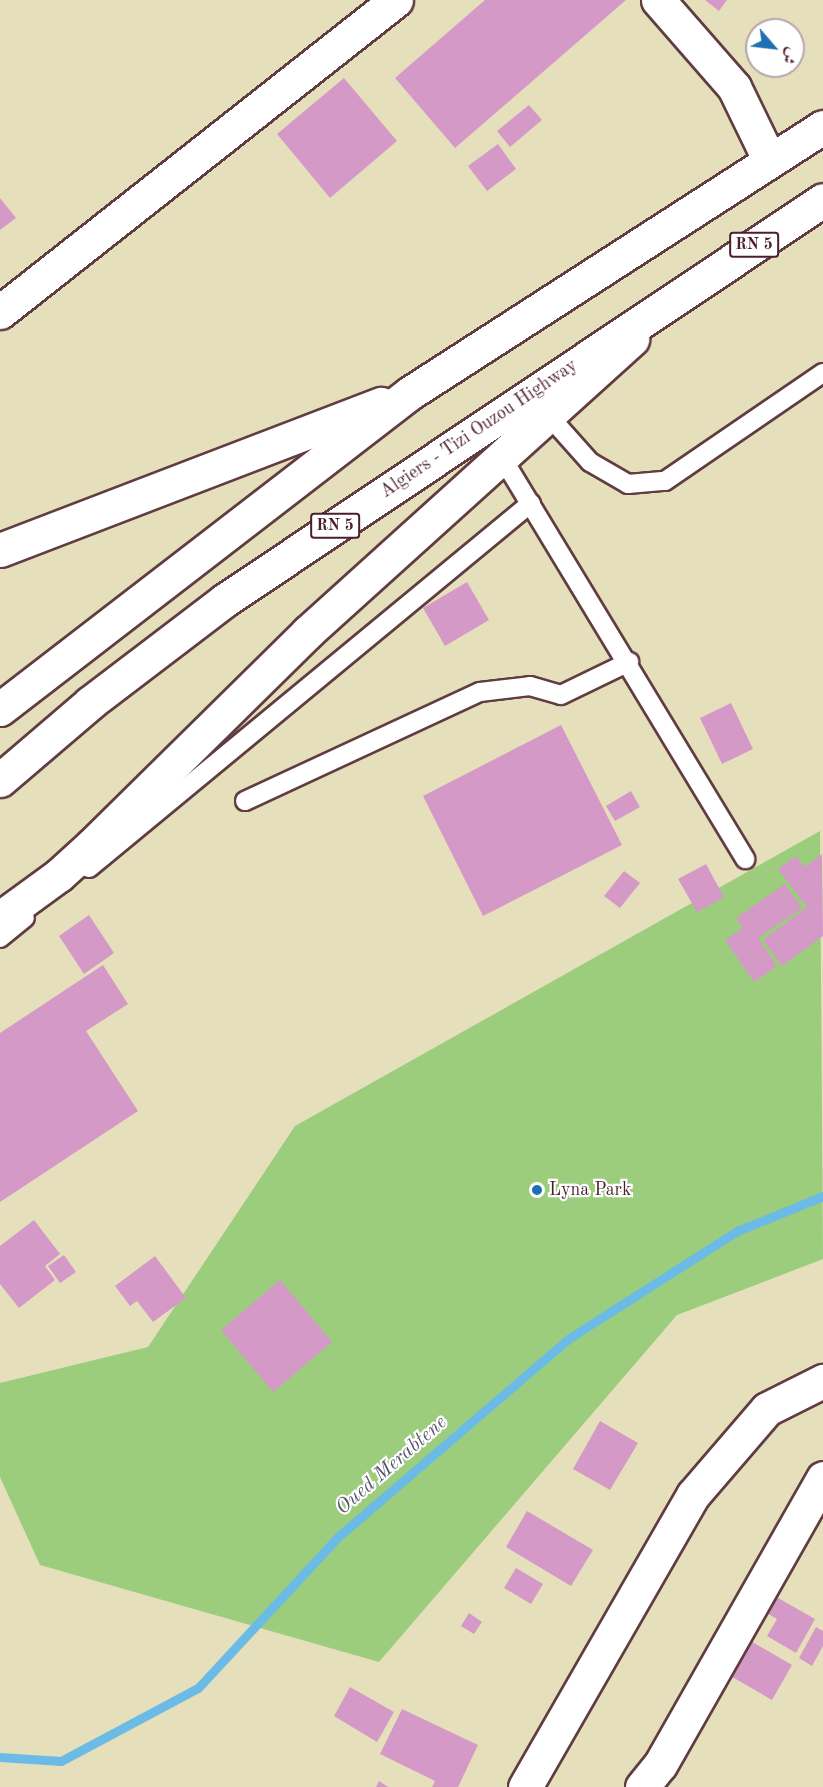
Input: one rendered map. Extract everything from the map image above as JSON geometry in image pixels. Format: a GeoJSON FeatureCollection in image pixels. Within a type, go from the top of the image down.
{"type":"FeatureCollection","features":[{"type":"Feature","properties":{"kind":"main road"},"geometry":{"type":"LineString","coordinates":[[0,312],[396,0]]}},
{"type":"Feature","properties":{"kind":"main road"},"geometry":{"type":"LineString","coordinates":[[658,0],[734,87],[770,162]]}},
{"type":"Feature","properties":{"kind":"main road"},"geometry":{"type":"LineString","coordinates":[[0,709],[410,393],[823,127]]}},
{"type":"Feature","properties":{"kind":"main road","name":"Algiers - Tizi Ouzou Highway"},"geometry":{"type":"LineString","coordinates":[[0,780],[90,703],[225,600],[823,200]]}},
{"type":"Feature","properties":{"kind":"main road"},"geometry":{"type":"LineString","coordinates":[[0,918],[59,875],[92,845],[308,632],[503,459],[684,291]]}},
{"type":"Feature","properties":{"kind":"main road"},"geometry":{"type":"LineString","coordinates":[[0,550],[410,393]]}},
{"type":"Feature","properties":{"kind":"main road"},"geometry":{"type":"LineString","coordinates":[[525,1787],[693,1495],[767,1409],[823,1381]]}},
{"type":"Feature","properties":{"kind":"main road"},"geometry":{"type":"LineString","coordinates":[[642,1787],[660,1765],[823,1478]]}},
{"type":"Feature","properties":{"kind":"lane"},"geometry":{"type":"LineString","coordinates":[[549,416],[590,462],[599,468],[628,484],[665,481],[823,373]]}},
{"type":"Feature","properties":{"kind":"lane"},"geometry":{"type":"LineString","coordinates":[[503,459],[629,662],[745,859]]}},
{"type":"Feature","properties":{"kind":"lane"},"geometry":{"type":"LineString","coordinates":[[0,938],[125,840],[531,503]]}},
{"type":"Feature","properties":{"kind":"lane"},"geometry":{"type":"LineString","coordinates":[[244,801],[480,692],[530,686],[561,695],[629,662]]}},
{"type":"Feature","properties":{"kind":"green space","name":"Lyna Park"},"geometry":{"type":"Polygon","coordinates":[[[820,831],[823,1259],[677,1315],[379,1662],[40,1565],[0,1477],[0,1383],[148,1347],[295,1126],[820,831]]]}},
{"type":"Feature","properties":{"kind":"building"},"geometry":{"type":"Polygon","coordinates":[[[485,0],[626,0],[455,148],[395,78],[485,0]]]}},
{"type":"Feature","properties":{"kind":"building"},"geometry":{"type":"Polygon","coordinates":[[[705,0],[727,0],[719,11],[705,0]]]}},
{"type":"Feature","properties":{"kind":"building"},"geometry":{"type":"Polygon","coordinates":[[[344,78],[397,141],[330,198],[277,134],[344,78]]]}},
{"type":"Feature","properties":{"kind":"building"},"geometry":{"type":"Polygon","coordinates":[[[529,105],[542,120],[510,147],[497,131],[529,105]]]}},
{"type":"Feature","properties":{"kind":"building"},"geometry":{"type":"Polygon","coordinates":[[[498,144],[516,169],[487,191],[468,166],[498,144]]]}},
{"type":"Feature","properties":{"kind":"building"},"geometry":{"type":"Polygon","coordinates":[[[0,198],[16,218],[0,230],[0,198]]]}},
{"type":"Feature","properties":{"kind":"building"},"geometry":{"type":"Polygon","coordinates":[[[467,582],[489,620],[445,646],[423,608],[467,582]]]}},
{"type":"Feature","properties":{"kind":"building"},"geometry":{"type":"Polygon","coordinates":[[[731,703],[753,749],[722,764],[700,718],[731,703]]]}},
{"type":"Feature","properties":{"kind":"building"},"geometry":{"type":"Polygon","coordinates":[[[561,725],[622,845],[483,916],[423,796],[561,725]]]}},
{"type":"Feature","properties":{"kind":"building"},"geometry":{"type":"Polygon","coordinates":[[[631,791],[640,807],[615,821],[606,806],[631,791]]]}},
{"type":"Feature","properties":{"kind":"building"},"geometry":{"type":"Polygon","coordinates":[[[822,854],[823,936],[782,966],[763,940],[807,907],[778,869],[796,856],[805,867],[822,854]]]}},
{"type":"Feature","properties":{"kind":"building"},"geometry":{"type":"Polygon","coordinates":[[[706,864],[724,897],[697,912],[678,879],[706,864]]]}},
{"type":"Feature","properties":{"kind":"building"},"geometry":{"type":"Polygon","coordinates":[[[624,871],[640,883],[620,908],[604,896],[624,871]]]}},
{"type":"Feature","properties":{"kind":"building"},"geometry":{"type":"Polygon","coordinates":[[[785,884],[802,908],[758,938],[777,966],[754,982],[725,940],[743,928],[736,918],[785,884]]]}},
{"type":"Feature","properties":{"kind":"building"},"geometry":{"type":"Polygon","coordinates":[[[89,915],[114,953],[84,974],[59,936],[89,915]]]}},
{"type":"Feature","properties":{"kind":"building"},"geometry":{"type":"Polygon","coordinates":[[[103,965],[128,1004],[86,1031],[138,1111],[0,1202],[0,1033],[103,965]]]}},
{"type":"Feature","properties":{"kind":"building"},"geometry":{"type":"Polygon","coordinates":[[[34,1220],[60,1254],[45,1266],[55,1280],[19,1308],[0,1284],[0,1246],[34,1220]]]}},
{"type":"Feature","properties":{"kind":"building"},"geometry":{"type":"Polygon","coordinates":[[[64,1255],[76,1272],[60,1283],[48,1266],[64,1255]]]}},
{"type":"Feature","properties":{"kind":"building"},"geometry":{"type":"Polygon","coordinates":[[[155,1256],[186,1298],[153,1322],[137,1301],[130,1306],[115,1286],[155,1256]]]}},
{"type":"Feature","properties":{"kind":"building"},"geometry":{"type":"Polygon","coordinates":[[[280,1280],[332,1342],[273,1392],[221,1330],[280,1280]]]}},
{"type":"Feature","properties":{"kind":"building"},"geometry":{"type":"Polygon","coordinates":[[[600,1421],[638,1443],[610,1490],[573,1469],[600,1421]]]}},
{"type":"Feature","properties":{"kind":"building"},"geometry":{"type":"Polygon","coordinates":[[[527,1511],[593,1550],[571,1586],[506,1547],[527,1511]]]}},
{"type":"Feature","properties":{"kind":"building"},"geometry":{"type":"Polygon","coordinates":[[[516,1568],[543,1584],[531,1604],[504,1588],[516,1568]]]}},
{"type":"Feature","properties":{"kind":"building"},"geometry":{"type":"Polygon","coordinates":[[[764,1590],[815,1619],[796,1653],[767,1636],[777,1619],[755,1606],[764,1590]]]}},
{"type":"Feature","properties":{"kind":"building"},"geometry":{"type":"Polygon","coordinates":[[[469,1613],[482,1622],[474,1634],[461,1626],[469,1613]]]}},
{"type":"Feature","properties":{"kind":"building"},"geometry":{"type":"Polygon","coordinates":[[[816,1627],[823,1631],[823,1646],[812,1666],[799,1658],[816,1627]]]}},
{"type":"Feature","properties":{"kind":"building"},"geometry":{"type":"Polygon","coordinates":[[[742,1636],[792,1665],[772,1700],[722,1671],[742,1636]]]}},
{"type":"Feature","properties":{"kind":"building"},"geometry":{"type":"Polygon","coordinates":[[[350,1687],[394,1712],[377,1742],[334,1716],[350,1687]]]}},
{"type":"Feature","properties":{"kind":"building"},"geometry":{"type":"Polygon","coordinates":[[[402,1709],[478,1745],[458,1787],[432,1787],[435,1781],[380,1754],[402,1709]]]}},
{"type":"Feature","properties":{"kind":"building"},"geometry":{"type":"Polygon","coordinates":[[[379,1781],[388,1787],[376,1787],[379,1781]]]}},
{"type":"Feature","properties":{"kind":"waterway","name":"Oued Merabtene"},"geometry":{"type":"LineString","coordinates":[[0,1757],[61,1761],[198,1688],[339,1536],[568,1339],[737,1231],[823,1196]]}},
{"type":"Feature","properties":{"kind":"place","name":"Lyna Park"},"geometry":{"type":"Point","coordinates":[537,1190]}}]}
